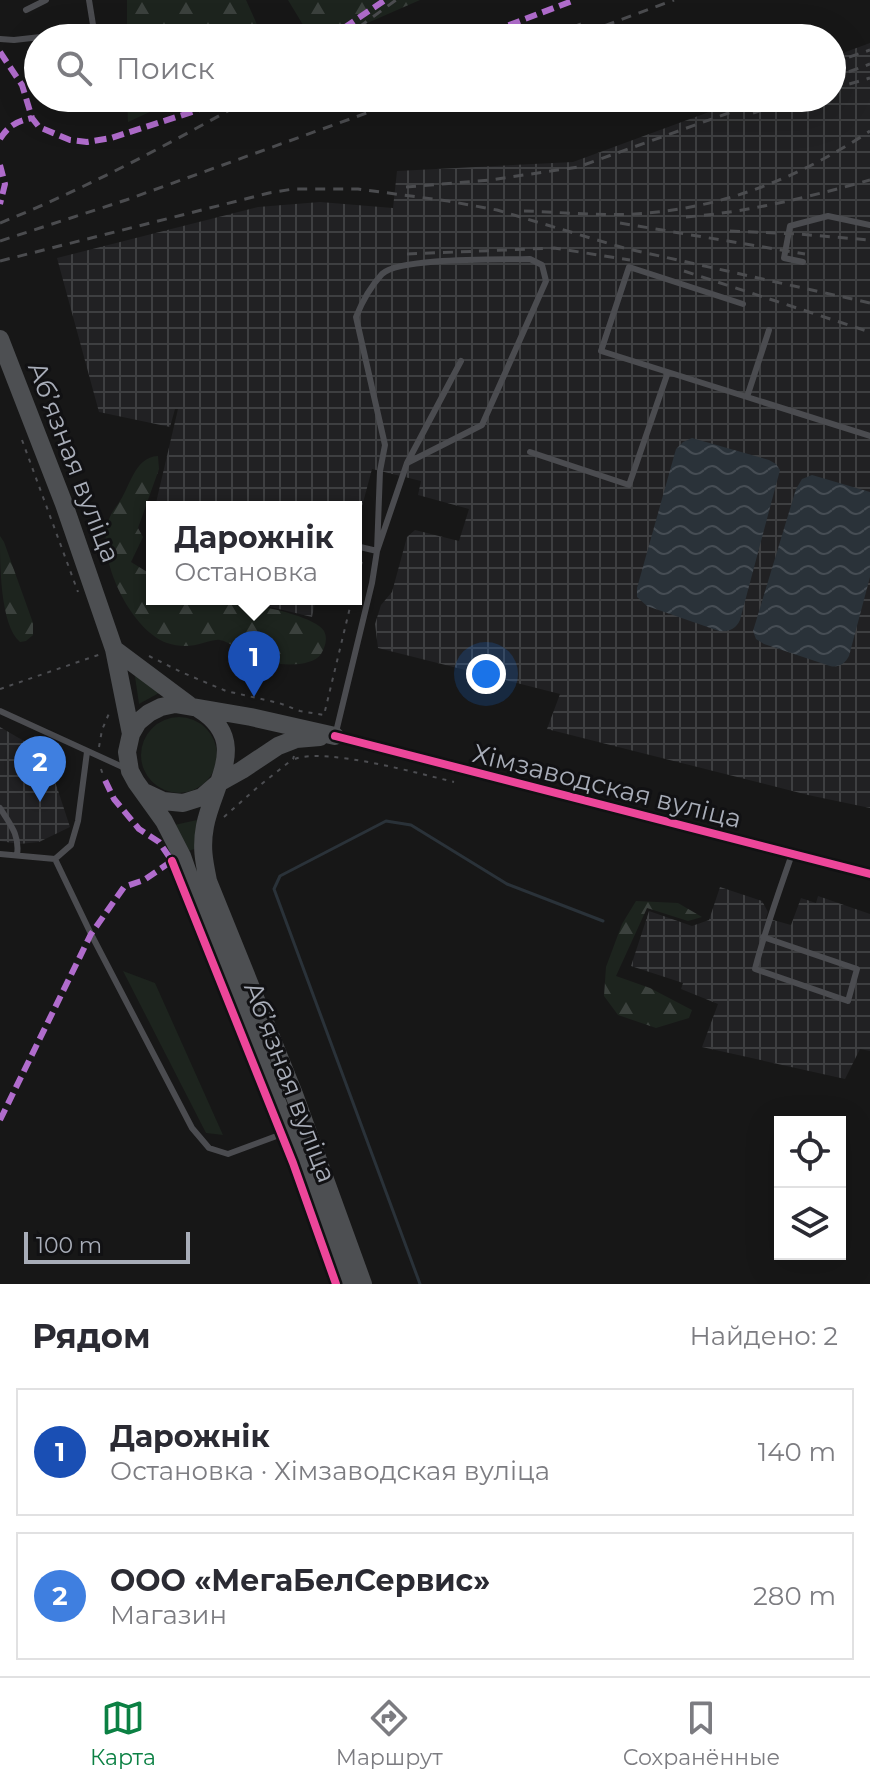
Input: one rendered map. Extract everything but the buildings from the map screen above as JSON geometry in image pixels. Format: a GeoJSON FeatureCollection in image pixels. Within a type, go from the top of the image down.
{"type":"FeatureCollection","features":[{"type":"Feature","properties":{"kind":"main road","name":"Абʼязная вуліца"},"geometry":{"type":"LineString","coordinates":[[0,339],[64,504],[131,734]]}},
{"type":"Feature","properties":{"kind":"main road"},"geometry":{"type":"LineString","coordinates":[[108,651],[209,716],[219,727],[227,756],[217,784]]}},
{"type":"Feature","properties":{"kind":"main road"},"geometry":{"type":"LineString","coordinates":[[175,704],[335,736],[296,739],[278,746],[217,784],[202,797],[183,803],[163,801],[145,792],[130,771],[127,752],[131,734],[138,722],[161,707],[175,704]]}},
{"type":"Feature","properties":{"kind":"main road","name":"Абʼязная вуліца"},"geometry":{"type":"LineString","coordinates":[[217,784],[205,825],[202,850],[208,881],[294,1094],[363,1284]]}},
{"type":"Feature","properties":{"kind":"main road","name":"Абʼязная вуліца"},"geometry":{"type":"LineString","coordinates":[[145,792],[182,856],[345,1284]]}},
{"type":"Feature","properties":{"kind":"street","name":"Хімзаводская вуліца"},"geometry":{"type":"LineString","coordinates":[[335,736],[870,874]]}},
{"type":"Feature","properties":{"kind":"lane"},"geometry":{"type":"LineString","coordinates":[[26,10],[46,0]]}},
{"type":"Feature","properties":{"kind":"lane"},"geometry":{"type":"LineString","coordinates":[[89,0],[93,24]]}},
{"type":"Feature","properties":{"kind":"lane"},"geometry":{"type":"LineString","coordinates":[[0,39],[24,39]]}},
{"type":"Feature","properties":{"kind":"lane"},"geometry":{"type":"LineString","coordinates":[[803,262],[784,258],[790,226],[828,216],[870,225]]}},
{"type":"Feature","properties":{"kind":"lane"},"geometry":{"type":"LineString","coordinates":[[335,736],[372,583],[377,551],[380,471],[385,445],[356,317],[363,301],[384,272],[414,263],[530,259],[542,265],[546,281],[482,425],[407,463]]}},
{"type":"Feature","properties":{"kind":"lane"},"geometry":{"type":"LineString","coordinates":[[743,304],[629,267],[601,351],[870,436]]}},
{"type":"Feature","properties":{"kind":"lane"},"geometry":{"type":"LineString","coordinates":[[747,397],[769,330]]}},
{"type":"Feature","properties":{"kind":"lane"},"geometry":{"type":"LineString","coordinates":[[377,551],[407,463],[461,361]]}},
{"type":"Feature","properties":{"kind":"lane"},"geometry":{"type":"LineString","coordinates":[[530,452],[629,485],[668,372]]}},
{"type":"Feature","properties":{"kind":"lane"},"geometry":{"type":"LineString","coordinates":[[362,547],[377,551]]}},
{"type":"Feature","properties":{"kind":"lane"},"geometry":{"type":"LineString","coordinates":[[0,711],[130,771]]}},
{"type":"Feature","properties":{"kind":"lane"},"geometry":{"type":"LineString","coordinates":[[0,854],[55,859],[71,845],[78,821],[87,752]]}},
{"type":"Feature","properties":{"kind":"lane"},"geometry":{"type":"LineString","coordinates":[[0,808],[16,834],[19,844],[17,855]]}},
{"type":"Feature","properties":{"kind":"lane"},"geometry":{"type":"LineString","coordinates":[[763,937],[857,969],[848,1001],[755,969],[763,937],[792,854]]}},
{"type":"Feature","properties":{"kind":"lane"},"geometry":{"type":"LineString","coordinates":[[55,859],[192,1128],[209,1148],[228,1154],[282,1134]]}},
{"type":"Feature","properties":{"kind":"path"},"geometry":{"type":"LineString","coordinates":[[21,436],[82,603]]}},
{"type":"Feature","properties":{"kind":"path"},"geometry":{"type":"LineString","coordinates":[[362,563],[366,548]]}},
{"type":"Feature","properties":{"kind":"path"},"geometry":{"type":"LineString","coordinates":[[141,651],[226,691],[324,715],[351,605]]}},
{"type":"Feature","properties":{"kind":"path"},"geometry":{"type":"LineString","coordinates":[[0,689],[108,651]]}},
{"type":"Feature","properties":{"kind":"path"},"geometry":{"type":"LineString","coordinates":[[104,778],[98,757],[102,730],[114,704]]}},
{"type":"Feature","properties":{"kind":"path"},"geometry":{"type":"LineString","coordinates":[[293,759],[296,739]]}},
{"type":"Feature","properties":{"kind":"path"},"geometry":{"type":"LineString","coordinates":[[223,817],[293,759],[303,755],[358,761],[454,782]]}},
{"type":"Feature","properties":{"kind":"shaded area"},"geometry":{"type":"Polygon","coordinates":[[[870,43],[870,808],[547,729],[560,694],[378,648],[375,624],[381,605],[392,592],[407,537],[415,530],[459,541],[469,509],[418,495],[421,481],[372,469],[362,506],[362,501],[156,501],[178,409],[175,409],[170,427],[99,412],[57,258],[258,207],[320,202],[393,208],[397,171],[573,162],[709,112],[846,112],[846,52],[870,43]]]}},
{"type":"Feature","properties":{"kind":"shaded area"},"geometry":{"type":"Polygon","coordinates":[[[262,605],[315,605],[312,617],[262,605]]]}},
{"type":"Feature","properties":{"kind":"shaded area"},"geometry":{"type":"Polygon","coordinates":[[[0,727],[46,754],[70,827],[39,842],[19,844],[0,841],[0,727]]]}},
{"type":"Feature","properties":{"kind":"shaded area"},"geometry":{"type":"Polygon","coordinates":[[[720,887],[762,901],[768,912],[766,918],[791,925],[801,898],[816,903],[818,896],[870,914],[870,1051],[860,1049],[845,1079],[702,1047],[718,1004],[681,989],[683,983],[631,966],[649,911],[692,926],[709,920],[720,887]]]}},
{"type":"Feature","properties":{"kind":"green space"},"geometry":{"type":"Polygon","coordinates":[[[127,0],[246,0],[257,24],[127,24],[127,0]]]}},
{"type":"Feature","properties":{"kind":"green space"},"geometry":{"type":"Polygon","coordinates":[[[288,0],[420,0],[365,24],[303,24],[288,0]]]}},
{"type":"Feature","properties":{"kind":"green space"},"geometry":{"type":"Polygon","coordinates":[[[128,112],[150,112],[128,122],[128,112]]]}},
{"type":"Feature","properties":{"kind":"green space"},"geometry":{"type":"Polygon","coordinates":[[[158,456],[159,469],[138,528],[143,537],[131,562],[146,571],[146,605],[249,605],[273,609],[319,626],[326,640],[321,654],[307,663],[263,661],[246,656],[220,640],[190,646],[167,643],[142,625],[131,612],[114,580],[106,547],[111,514],[138,467],[158,456]]]}},
{"type":"Feature","properties":{"kind":"green space"},"geometry":{"type":"Polygon","coordinates":[[[0,536],[33,623],[33,635],[26,641],[20,642],[8,622],[1,577],[0,536]]]}},
{"type":"Feature","properties":{"kind":"green space"},"geometry":{"type":"Polygon","coordinates":[[[134,670],[159,693],[139,704],[134,670]]]}},
{"type":"Feature","properties":{"kind":"green space"},"geometry":{"type":"Polygon","coordinates":[[[179,717],[194,720],[206,728],[214,740],[217,755],[214,770],[206,782],[194,790],[179,793],[164,790],[152,782],[144,770],[141,755],[144,740],[152,728],[164,720],[179,717]]]}},
{"type":"Feature","properties":{"kind":"green space"},"geometry":{"type":"Polygon","coordinates":[[[197,820],[195,849],[188,851],[174,825],[197,820]]]}},
{"type":"Feature","properties":{"kind":"green space"},"geometry":{"type":"Polygon","coordinates":[[[636,901],[678,903],[702,917],[688,921],[647,908],[616,976],[650,988],[692,1010],[689,1018],[656,1028],[618,1015],[604,996],[606,967],[622,924],[636,901]]]}},
{"type":"Feature","properties":{"kind":"green space"},"geometry":{"type":"Polygon","coordinates":[[[123,971],[155,983],[223,1135],[206,1133],[123,971]]]}},
{"type":"Feature","properties":{"kind":"water"},"geometry":{"type":"Polygon","coordinates":[[[692,438],[769,460],[780,470],[740,620],[734,628],[726,631],[647,606],[637,597],[676,449],[692,438]]]}},
{"type":"Feature","properties":{"kind":"water"},"geometry":{"type":"Polygon","coordinates":[[[812,475],[870,492],[870,577],[849,656],[836,666],[764,644],[756,639],[753,631],[796,489],[802,479],[812,475]]]}},
{"type":"Feature","properties":{"kind":"waterway"},"geometry":{"type":"LineString","coordinates":[[420,1284],[274,889],[280,876],[386,821],[411,825],[507,884],[603,921]]}},
{"type":"Feature","properties":{"kind":"railway"},"geometry":{"type":"LineString","coordinates":[[363,24],[396,0]]}},
{"type":"Feature","properties":{"kind":"railway"},"geometry":{"type":"LineString","coordinates":[[609,24],[674,0]]}},
{"type":"Feature","properties":{"kind":"railway"},"geometry":{"type":"LineString","coordinates":[[846,58],[870,50]]}},
{"type":"Feature","properties":{"kind":"railway"},"geometry":{"type":"LineString","coordinates":[[846,73],[870,64]]}},
{"type":"Feature","properties":{"kind":"railway"},"geometry":{"type":"LineString","coordinates":[[846,85],[870,78]]}},
{"type":"Feature","properties":{"kind":"railway"},"geometry":{"type":"LineString","coordinates":[[0,223],[127,165],[225,112]]}},
{"type":"Feature","properties":{"kind":"railway"},"geometry":{"type":"LineString","coordinates":[[0,241],[126,200],[369,112]]}},
{"type":"Feature","properties":{"kind":"railway"},"geometry":{"type":"LineString","coordinates":[[406,187],[490,180],[578,167],[731,112]]}},
{"type":"Feature","properties":{"kind":"railway"},"geometry":{"type":"LineString","coordinates":[[524,211],[621,214],[698,206],[787,177],[870,131]]}},
{"type":"Feature","properties":{"kind":"railway"},"geometry":{"type":"LineString","coordinates":[[686,217],[779,203],[870,180]]}},
{"type":"Feature","properties":{"kind":"railway"},"geometry":{"type":"LineString","coordinates":[[0,261],[269,193],[293,189],[358,189],[497,210],[624,248],[870,303]]}},
{"type":"Feature","properties":{"kind":"railway"},"geometry":{"type":"LineString","coordinates":[[620,223],[805,254]]}},
{"type":"Feature","properties":{"kind":"railway"},"geometry":{"type":"LineString","coordinates":[[730,231],[870,240]]}},
{"type":"Feature","properties":{"kind":"railway"},"geometry":{"type":"LineString","coordinates":[[407,254],[554,248],[630,260]]}},
{"type":"Feature","properties":{"kind":"railway"},"geometry":{"type":"LineString","coordinates":[[684,271],[870,332]]}},
{"type":"Feature","properties":{"kind":"marked path"},"geometry":{"type":"LineString","coordinates":[[350,24],[385,0]]}},
{"type":"Feature","properties":{"kind":"marked path"},"geometry":{"type":"LineString","coordinates":[[512,24],[575,0]]}},
{"type":"Feature","properties":{"kind":"marked path"},"geometry":{"type":"LineString","coordinates":[[0,52],[24,92]]}},
{"type":"Feature","properties":{"kind":"marked path"},"geometry":{"type":"LineString","coordinates":[[30,112],[39,127],[70,140],[87,142],[111,138],[192,112]]}},
{"type":"Feature","properties":{"kind":"marked path"},"geometry":{"type":"LineString","coordinates":[[0,139],[13,125],[32,118]]}},
{"type":"Feature","properties":{"kind":"marked path"},"geometry":{"type":"LineString","coordinates":[[0,165],[5,184],[0,204]]}},
{"type":"Feature","properties":{"kind":"marked path"},"geometry":{"type":"LineString","coordinates":[[0,1120],[91,934],[124,887],[144,880],[172,861],[159,842],[139,829],[114,799],[104,778]]}},
{"type":"Feature","properties":{"kind":"cycle path"},"geometry":{"type":"LineString","coordinates":[[335,736],[870,874]]}},
{"type":"Feature","properties":{"kind":"cycle path"},"geometry":{"type":"LineString","coordinates":[[172,861],[293,1163],[336,1284]]}},
{"type":"Feature","properties":{"kind":"place","name":"Дарожнік"},"geometry":{"type":"Point","coordinates":[254,697]}},
{"type":"Feature","properties":{"kind":"place","name":"ООО «МегаБелСервис»"},"geometry":{"type":"Point","coordinates":[40,802]}}]}
